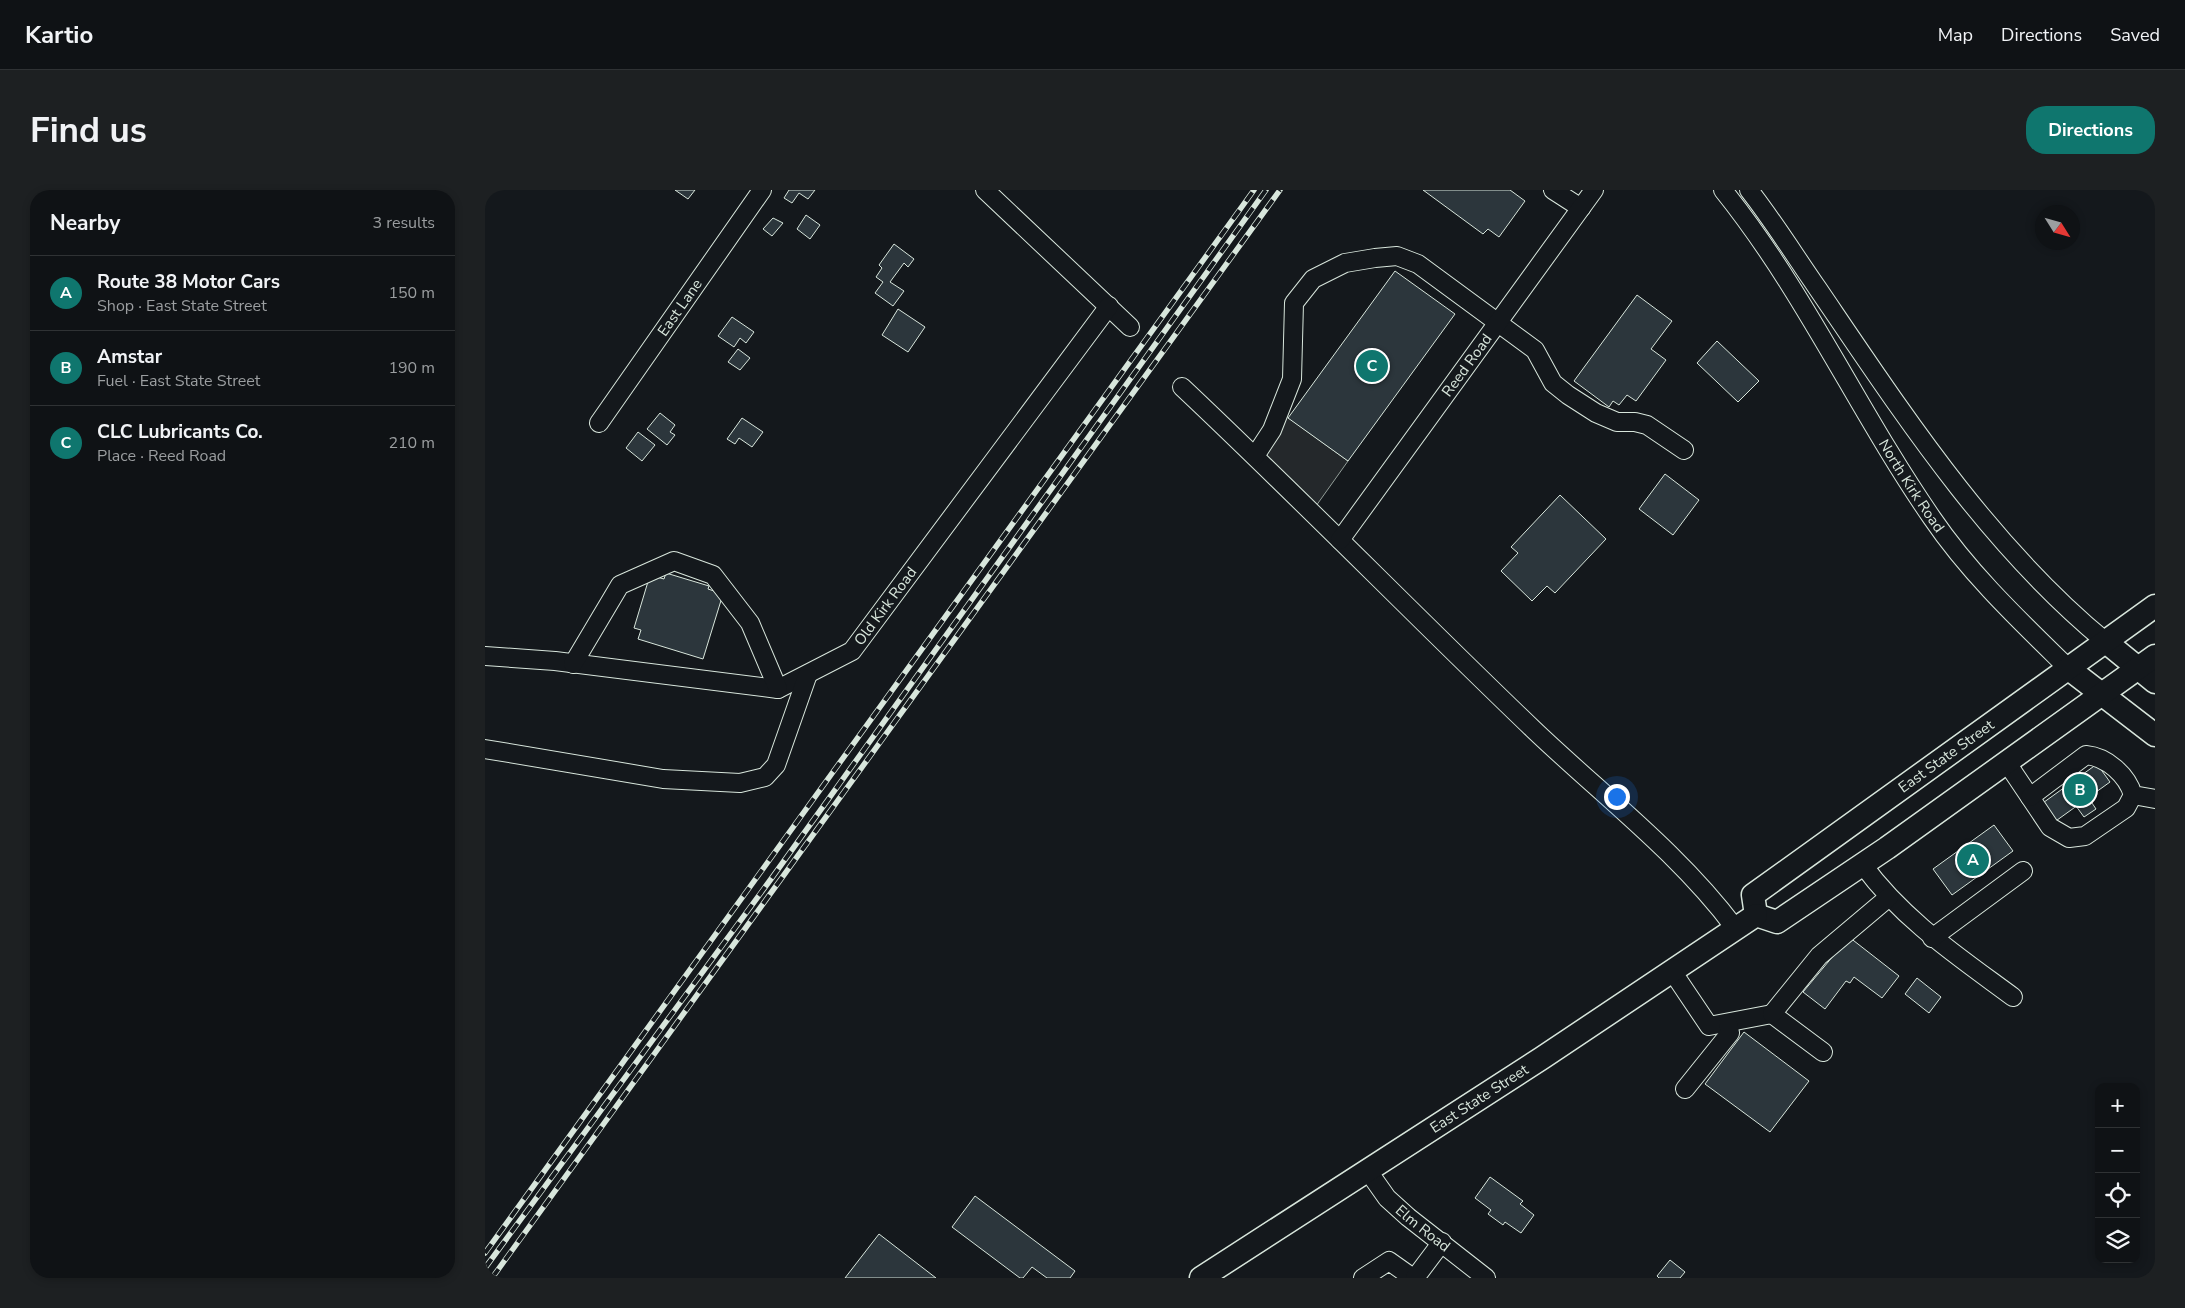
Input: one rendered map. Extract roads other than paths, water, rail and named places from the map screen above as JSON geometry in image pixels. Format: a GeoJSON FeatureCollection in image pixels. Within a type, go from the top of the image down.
{"type":"FeatureCollection","features":[{"type":"Feature","properties":{"kind":"main road","name":"East State Street"},"geometry":{"type":"LineString","coordinates":[[1201,1278],[1368,1171],[1755,915],[1753,895],[2155,606]]}},
{"type":"Feature","properties":{"kind":"main road"},"geometry":{"type":"LineString","coordinates":[[2106,642],[2150,669]]}},
{"type":"Feature","properties":{"kind":"main road","name":"North Kirk Road"},"geometry":{"type":"LineString","coordinates":[[2069,669],[2155,735]]}},
{"type":"Feature","properties":{"kind":"main road"},"geometry":{"type":"LineString","coordinates":[[1755,915],[1777,922],[1863,865],[2102,695],[2150,669]]}},
{"type":"Feature","properties":{"kind":"street","name":"East Lane"},"geometry":{"type":"LineString","coordinates":[[599,424],[762,190]]}},
{"type":"Feature","properties":{"kind":"street"},"geometry":{"type":"LineString","coordinates":[[985,190],[1130,327]]}},
{"type":"Feature","properties":{"kind":"street"},"geometry":{"type":"LineString","coordinates":[[1553,190],[1581,208]]}},
{"type":"Feature","properties":{"kind":"street","name":"Reed Road"},"geometry":{"type":"LineString","coordinates":[[1340,540],[1594,190]]}},
{"type":"Feature","properties":{"kind":"street","name":"North Kirk Road"},"geometry":{"type":"LineString","coordinates":[[1723,190],[1770,252],[1896,463],[1933,520],[1996,595],[2069,669]]}},
{"type":"Feature","properties":{"kind":"street"},"geometry":{"type":"LineString","coordinates":[[1749,190],[1935,456],[1990,526],[2048,590],[2072,614],[2106,642]]}},
{"type":"Feature","properties":{"kind":"street"},"geometry":{"type":"LineString","coordinates":[[1255,456],[1272,430],[1292,379],[1294,303],[1313,279],[1345,263],[1397,256],[1418,264],[1535,350],[1553,383],[1568,395],[1596,413],[1617,422],[1647,425],[1684,450]]}},
{"type":"Feature","properties":{"kind":"street","name":"Old Kirk Road"},"geometry":{"type":"LineString","coordinates":[[778,689],[852,651],[1109,306]]}},
{"type":"Feature","properties":{"kind":"street"},"geometry":{"type":"LineString","coordinates":[[1182,387],[1255,456],[1534,730],[1672,857],[1712,897],[1735,928]]}},
{"type":"Feature","properties":{"kind":"street"},"geometry":{"type":"LineString","coordinates":[[487,660],[573,664],[778,689],[750,623],[713,575],[673,561],[620,585],[573,664]]}},
{"type":"Feature","properties":{"kind":"street"},"geometry":{"type":"LineString","coordinates":[[485,749],[663,779],[740,783],[756,781],[765,777],[776,765],[808,674]]}},
{"type":"Feature","properties":{"kind":"street"},"geometry":{"type":"LineString","coordinates":[[2007,763],[2030,797],[2056,832],[2069,838],[2085,836],[2126,808],[2133,795],[2129,780],[2099,757],[2086,755],[2030,797]]}},
{"type":"Feature","properties":{"kind":"street"},"geometry":{"type":"LineString","coordinates":[[2133,795],[2155,799]]}},
{"type":"Feature","properties":{"kind":"street"},"geometry":{"type":"LineString","coordinates":[[1863,865],[1889,897],[1932,938],[2013,997]]}},
{"type":"Feature","properties":{"kind":"street"},"geometry":{"type":"LineString","coordinates":[[1932,938],[2023,871]]}},
{"type":"Feature","properties":{"kind":"street"},"geometry":{"type":"LineString","coordinates":[[1672,971],[1709,1026],[1772,1014],[1819,956],[1889,897]]}},
{"type":"Feature","properties":{"kind":"street"},"geometry":{"type":"LineString","coordinates":[[1772,1014],[1823,1052]]}},
{"type":"Feature","properties":{"kind":"street"},"geometry":{"type":"LineString","coordinates":[[1685,1090],[1731,1033],[1728,1023]]}},
{"type":"Feature","properties":{"kind":"street","name":"Elm Road"},"geometry":{"type":"LineString","coordinates":[[1368,1171],[1387,1198],[1407,1217],[1442,1242],[1486,1278]]}},
{"type":"Feature","properties":{"kind":"street"},"geometry":{"type":"LineString","coordinates":[[1363,1278],[1389,1261],[1414,1278],[1442,1242]]}},
{"type":"Feature","properties":{"kind":"railway"},"geometry":{"type":"LineString","coordinates":[[485,1253],[1254,190]]}},
{"type":"Feature","properties":{"kind":"railway"},"geometry":{"type":"LineString","coordinates":[[485,1268],[771,879],[1266,190]]}},
{"type":"Feature","properties":{"kind":"railway"},"geometry":{"type":"LineString","coordinates":[[492,1278],[1280,190]]}},
{"type":"Feature","properties":{"kind":"place","name":"CLC Lubricants Co."},"geometry":{"type":"Point","coordinates":[1372,366]}},
{"type":"Feature","properties":{"kind":"place","name":"Amstar"},"geometry":{"type":"Point","coordinates":[2080,790]}},
{"type":"Feature","properties":{"kind":"place","name":"Route 38 Motor Cars"},"geometry":{"type":"Point","coordinates":[1973,860]}}]}
